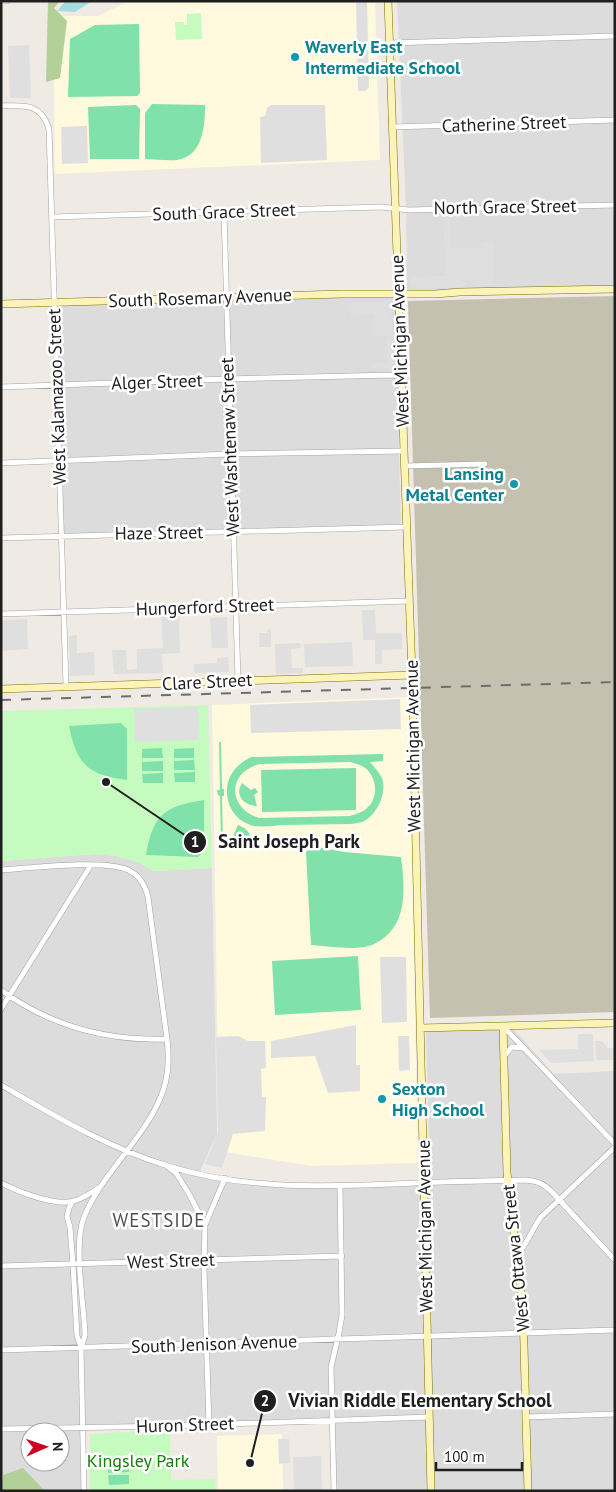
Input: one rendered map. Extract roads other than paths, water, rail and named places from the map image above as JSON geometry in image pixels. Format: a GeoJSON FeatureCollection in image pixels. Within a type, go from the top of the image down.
{"type":"FeatureCollection","features":[{"type":"Feature","properties":{"kind":"street"},"geometry":{"type":"LineString","coordinates":[[1,1],[7,1]]}},
{"type":"Feature","properties":{"kind":"street","name":"West Michigan Avenue"},"geometry":{"type":"LineString","coordinates":[[388,1],[412,675],[431,1491]]}},
{"type":"Feature","properties":{"kind":"street"},"geometry":{"type":"LineString","coordinates":[[390,43],[615,36]]}},
{"type":"Feature","properties":{"kind":"street","name":"West Kalamazoo Street"},"geometry":{"type":"LineString","coordinates":[[1,106],[27,106],[39,111],[47,122],[49,130],[66,686]]}},
{"type":"Feature","properties":{"kind":"street","name":"Catherine Street"},"geometry":{"type":"LineString","coordinates":[[393,127],[615,120]]}},
{"type":"Feature","properties":{"kind":"street","name":"North Grace Street"},"geometry":{"type":"LineString","coordinates":[[396,207],[409,210],[615,205]]}},
{"type":"Feature","properties":{"kind":"street","name":"South Grace Street"},"geometry":{"type":"LineString","coordinates":[[52,217],[396,207]]}},
{"type":"Feature","properties":{"kind":"street","name":"West Washtenaw Street"},"geometry":{"type":"LineString","coordinates":[[224,213],[238,680]]}},
{"type":"Feature","properties":{"kind":"street","name":"South Rosemary Avenue"},"geometry":{"type":"LineString","coordinates":[[1,304],[615,289]]}},
{"type":"Feature","properties":{"kind":"street","name":"Alger Street"},"geometry":{"type":"LineString","coordinates":[[1,387],[393,375],[402,378]]}},
{"type":"Feature","properties":{"kind":"street"},"geometry":{"type":"LineString","coordinates":[[1,463],[230,454],[404,451]]}},
{"type":"Feature","properties":{"kind":"street"},"geometry":{"type":"LineString","coordinates":[[404,466],[485,464]]}},
{"type":"Feature","properties":{"kind":"street","name":"Haze Street"},"geometry":{"type":"LineString","coordinates":[[1,538],[406,527]]}},
{"type":"Feature","properties":{"kind":"street","name":"Hungerford Street"},"geometry":{"type":"LineString","coordinates":[[1,614],[409,601]]}},
{"type":"Feature","properties":{"kind":"street","name":"Clare Street"},"geometry":{"type":"LineString","coordinates":[[1,689],[412,675]]}},
{"type":"Feature","properties":{"kind":"street"},"geometry":{"type":"LineString","coordinates":[[1,870],[91,865],[128,870],[143,883],[148,897],[167,1039],[168,1066],[164,1088],[152,1114],[102,1186],[88,1210],[82,1226],[80,1265],[85,1335],[81,1348]]}},
{"type":"Feature","properties":{"kind":"street"},"geometry":{"type":"LineString","coordinates":[[1,1009],[91,865]]}},
{"type":"Feature","properties":{"kind":"street"},"geometry":{"type":"LineString","coordinates":[[1,990],[46,1016],[91,1033],[144,1040],[167,1039]]}},
{"type":"Feature","properties":{"kind":"street"},"geometry":{"type":"LineString","coordinates":[[420,1028],[615,1023]]}},
{"type":"Feature","properties":{"kind":"street"},"geometry":{"type":"LineString","coordinates":[[503,1026],[615,1145],[540,1217],[516,1256]]}},
{"type":"Feature","properties":{"kind":"street","name":"West Ottawa Street"},"geometry":{"type":"LineString","coordinates":[[503,1026],[507,1180],[523,1310],[528,1491]]}},
{"type":"Feature","properties":{"kind":"street"},"geometry":{"type":"LineString","coordinates":[[504,1056],[512,1047],[524,1048]]}},
{"type":"Feature","properties":{"kind":"street"},"geometry":{"type":"LineString","coordinates":[[1,1085],[73,1127],[126,1151],[168,1166],[225,1178],[282,1186],[340,1186],[507,1180],[535,1181],[544,1185],[559,1199],[615,1260]]}},
{"type":"Feature","properties":{"kind":"street"},"geometry":{"type":"LineString","coordinates":[[168,1166],[176,1173],[189,1194],[205,1226]]}},
{"type":"Feature","properties":{"kind":"street"},"geometry":{"type":"LineString","coordinates":[[210,1425],[204,1260],[205,1226],[225,1178]]}},
{"type":"Feature","properties":{"kind":"street"},"geometry":{"type":"LineString","coordinates":[[1,1183],[49,1201],[77,1201],[102,1186]]}},
{"type":"Feature","properties":{"kind":"street"},"geometry":{"type":"LineString","coordinates":[[334,1491],[331,1367],[342,1315],[340,1186]]}},
{"type":"Feature","properties":{"kind":"street"},"geometry":{"type":"LineString","coordinates":[[73,1201],[67,1217],[70,1227],[77,1336],[81,1348],[84,1491]]}},
{"type":"Feature","properties":{"kind":"street","name":"West Street"},"geometry":{"type":"LineString","coordinates":[[1,1266],[342,1256]]}},
{"type":"Feature","properties":{"kind":"street","name":"South Jenison Avenue"},"geometry":{"type":"LineString","coordinates":[[1,1350],[615,1330]]}},
{"type":"Feature","properties":{"kind":"street"},"geometry":{"type":"LineString","coordinates":[[526,1417],[615,1414]]}},
{"type":"Feature","properties":{"kind":"street","name":"Huron Street"},"geometry":{"type":"LineString","coordinates":[[1,1429],[210,1425],[429,1417]]}},
{"type":"Feature","properties":{"kind":"water"},"geometry":{"type":"Polygon","coordinates":[[[66,1],[92,1],[75,12],[57,11],[66,1]]]}},
{"type":"Feature","properties":{"kind":"railway"},"geometry":{"type":"LineString","coordinates":[[1,700],[615,682]]}},
{"type":"Feature","properties":{"kind":"place","name":"Waverly East Intermediate School"},"geometry":{"type":"Point","coordinates":[295,57]}},
{"type":"Feature","properties":{"kind":"place","name":"Lansing Metal Center"},"geometry":{"type":"Point","coordinates":[514,484]}},
{"type":"Feature","properties":{"kind":"place","name":"Saint Joseph Park"},"geometry":{"type":"Point","coordinates":[106,782]}},
{"type":"Feature","properties":{"kind":"place","name":"Sexton High School"},"geometry":{"type":"Point","coordinates":[382,1099]}},
{"type":"Feature","properties":{"kind":"place","name":"Vivian Riddle Elementary School"},"geometry":{"type":"Point","coordinates":[250,1463]}},
{"type":"Feature","properties":{"kind":"district","name":"WESTSIDE"},"geometry":{"type":"Point","coordinates":[159,1220]}},
{"type":"Feature","properties":{"kind":"park label","name":"Kingsley Park"},"geometry":{"type":"Point","coordinates":[138,1461]}}]}
